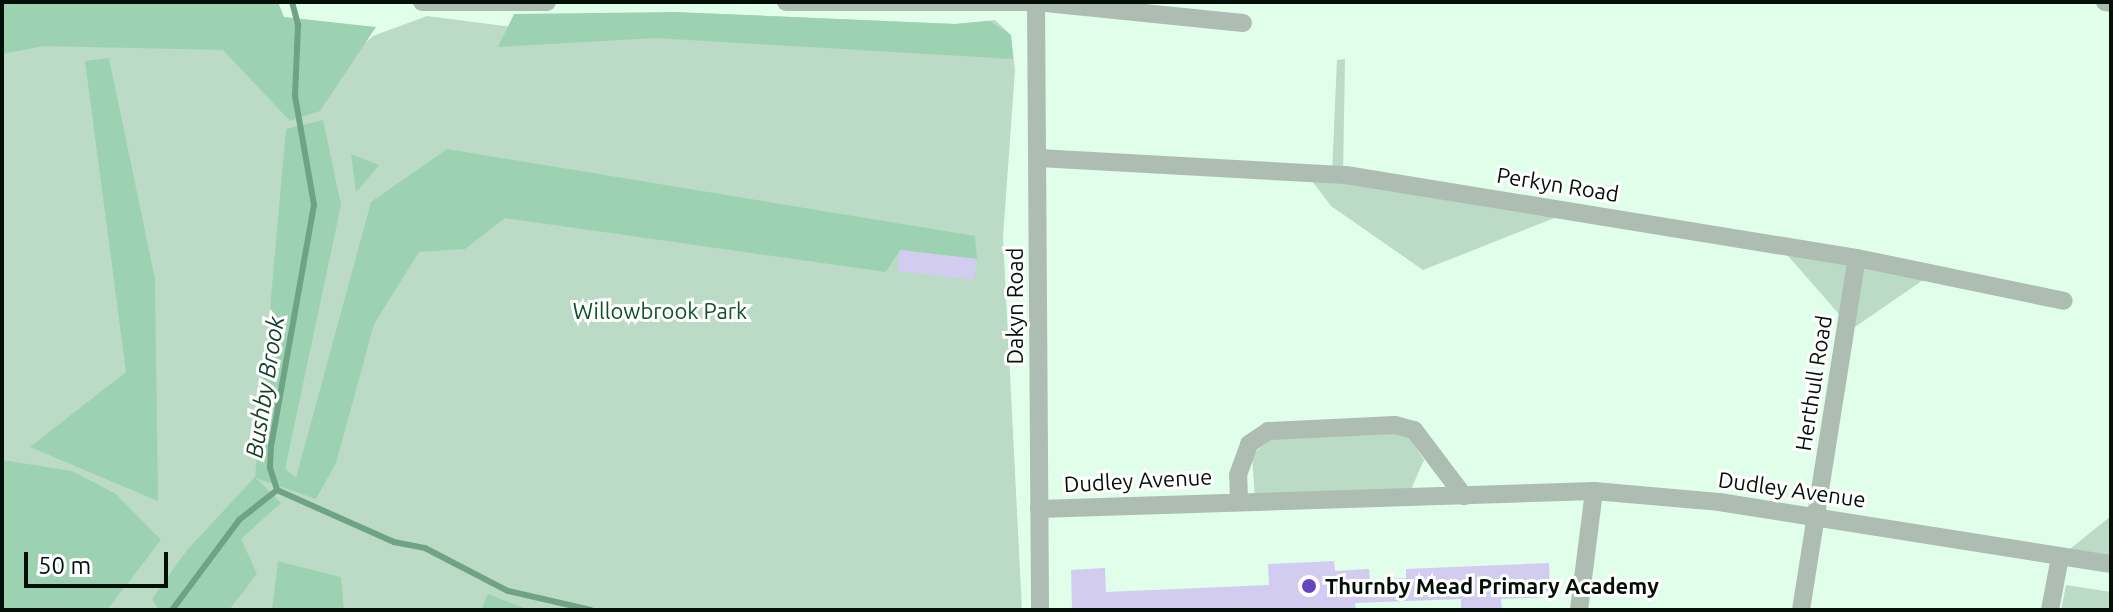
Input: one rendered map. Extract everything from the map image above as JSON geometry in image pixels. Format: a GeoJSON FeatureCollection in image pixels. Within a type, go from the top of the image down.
{"type":"FeatureCollection","features":[{"type":"Feature","properties":{"kind":"street"},"geometry":{"type":"LineString","coordinates":[[422,2],[547,2]]}},
{"type":"Feature","properties":{"kind":"street"},"geometry":{"type":"LineString","coordinates":[[786,2],[1036,2],[1243,23]]}},
{"type":"Feature","properties":{"kind":"street","name":"Dakyn Road"},"geometry":{"type":"LineString","coordinates":[[1036,2],[1040,610]]}},
{"type":"Feature","properties":{"kind":"street"},"geometry":{"type":"LineString","coordinates":[[2105,2],[2111,3]]}},
{"type":"Feature","properties":{"kind":"street","name":"Perkyn Road"},"geometry":{"type":"LineString","coordinates":[[1039,158],[1346,175],[1857,258],[2064,301]]}},
{"type":"Feature","properties":{"kind":"street","name":"Herthull Road"},"geometry":{"type":"LineString","coordinates":[[1801,610],[1857,258]]}},
{"type":"Feature","properties":{"kind":"street","name":"Dudley Avenue"},"geometry":{"type":"LineString","coordinates":[[1239,499],[1238,475],[1249,444],[1268,431],[1395,425],[1414,430],[1464,496]]}},
{"type":"Feature","properties":{"kind":"street"},"geometry":{"type":"LineString","coordinates":[[1579,610],[1594,491]]}},
{"type":"Feature","properties":{"kind":"street","name":"Dudley Avenue"},"geometry":{"type":"LineString","coordinates":[[1039,509],[1239,499],[1594,491],[1816,516],[2111,564]]}},
{"type":"Feature","properties":{"kind":"street"},"geometry":{"type":"LineString","coordinates":[[2050,610],[2060,557]]}},
{"type":"Feature","properties":{"kind":"green space"},"geometry":{"type":"Polygon","coordinates":[[[2,2],[278,2],[284,17],[376,27],[320,111],[290,121],[223,50],[44,46],[2,54],[2,2]]]}},
{"type":"Feature","properties":{"kind":"green space","name":"Willowbrook Park"},"geometry":{"type":"Polygon","coordinates":[[[673,12],[955,24],[995,20],[1011,35],[1015,70],[1003,237],[1022,610],[2,610],[2,18],[352,55],[373,36],[427,16],[534,30],[673,12]]]}},
{"type":"Feature","properties":{"kind":"green space"},"geometry":{"type":"Polygon","coordinates":[[[673,12],[955,24],[990,21],[1011,35],[1013,59],[655,38],[498,47],[514,14],[673,12]]]}},
{"type":"Feature","properties":{"kind":"green space"},"geometry":{"type":"Polygon","coordinates":[[[109,58],[155,279],[158,501],[30,447],[126,372],[85,61],[109,58]]]}},
{"type":"Feature","properties":{"kind":"green space"},"geometry":{"type":"Polygon","coordinates":[[[1345,59],[1343,175],[1332,174],[1337,60],[1345,59]]]}},
{"type":"Feature","properties":{"kind":"green space"},"geometry":{"type":"Polygon","coordinates":[[[323,120],[341,205],[285,469],[296,478],[371,202],[447,149],[975,236],[977,259],[900,250],[886,272],[505,218],[465,249],[419,252],[374,324],[336,463],[316,499],[256,478],[281,503],[241,539],[257,574],[229,610],[159,610],[152,599],[187,550],[255,477],[286,129],[323,120]]]}},
{"type":"Feature","properties":{"kind":"green space"},"geometry":{"type":"Polygon","coordinates":[[[351,154],[379,165],[356,192],[351,154]]]}},
{"type":"Feature","properties":{"kind":"green space"},"geometry":{"type":"Polygon","coordinates":[[[1309,177],[1572,211],[1423,270],[1331,206],[1309,177]]]}},
{"type":"Feature","properties":{"kind":"green space"},"geometry":{"type":"Polygon","coordinates":[[[1783,250],[1926,278],[1852,329],[1783,250]]]}},
{"type":"Feature","properties":{"kind":"green space"},"geometry":{"type":"Polygon","coordinates":[[[1397,433],[1409,437],[1424,460],[1409,494],[1255,499],[1252,455],[1273,437],[1397,433]]]}},
{"type":"Feature","properties":{"kind":"green space"},"geometry":{"type":"Polygon","coordinates":[[[2,460],[72,471],[116,494],[161,540],[107,610],[2,610],[2,460]]]}},
{"type":"Feature","properties":{"kind":"green space"},"geometry":{"type":"Polygon","coordinates":[[[2111,516],[2111,564],[2060,557],[2111,516]]]}},
{"type":"Feature","properties":{"kind":"green space"},"geometry":{"type":"Polygon","coordinates":[[[278,561],[341,577],[344,610],[272,610],[278,561]]]}},
{"type":"Feature","properties":{"kind":"green space"},"geometry":{"type":"Polygon","coordinates":[[[2066,585],[2111,592],[2111,610],[2061,610],[2066,585]]]}},
{"type":"Feature","properties":{"kind":"green space"},"geometry":{"type":"Polygon","coordinates":[[[488,594],[529,610],[481,610],[488,594]]]}},
{"type":"Feature","properties":{"kind":"building"},"geometry":{"type":"Polygon","coordinates":[[[900,250],[977,259],[974,280],[897,271],[900,250]]]}},
{"type":"Feature","properties":{"kind":"building"},"geometry":{"type":"Polygon","coordinates":[[[1334,561],[1335,571],[1369,569],[1370,580],[1406,578],[1406,569],[1549,563],[1550,597],[1501,599],[1502,610],[1461,610],[1461,599],[1355,603],[1356,610],[1072,610],[1071,570],[1105,568],[1106,592],[1269,585],[1268,564],[1334,561]]]}},
{"type":"Feature","properties":{"kind":"waterway","name":"Bushby Brook"},"geometry":{"type":"LineString","coordinates":[[292,2],[298,25],[295,96],[314,205],[271,447],[270,468],[277,490],[394,542],[425,548],[508,591],[591,610]]}},
{"type":"Feature","properties":{"kind":"waterway"},"geometry":{"type":"LineString","coordinates":[[172,610],[239,520],[277,490]]}},
{"type":"Feature","properties":{"kind":"place","name":"Thurnby Mead Primary Academy"},"geometry":{"type":"Point","coordinates":[1309,586]}}]}
